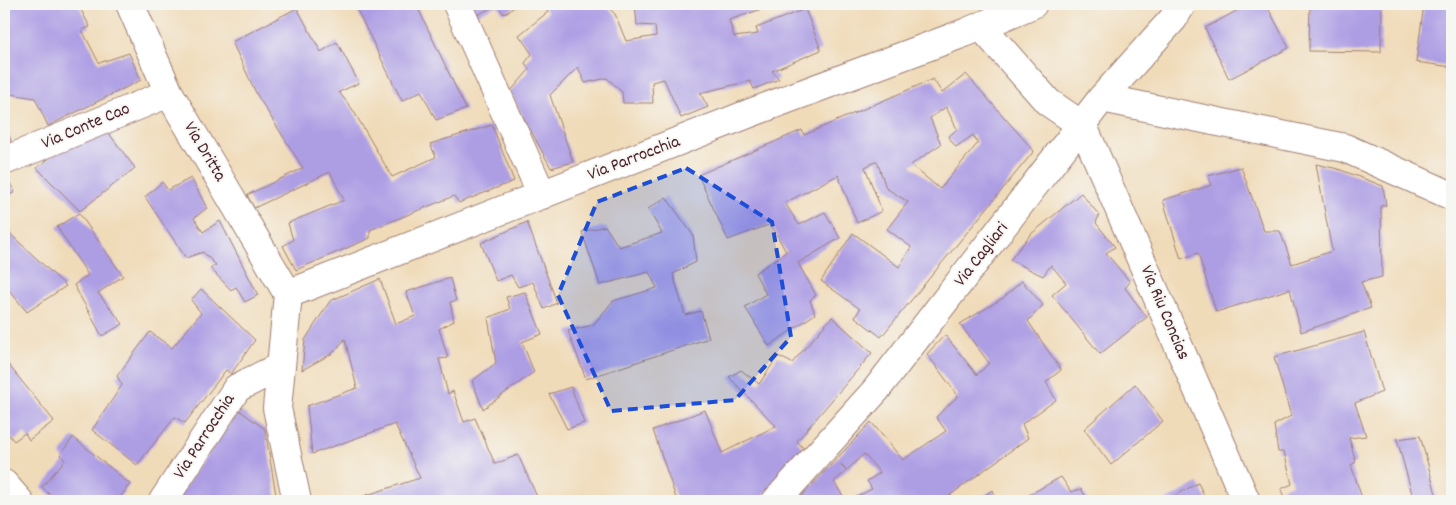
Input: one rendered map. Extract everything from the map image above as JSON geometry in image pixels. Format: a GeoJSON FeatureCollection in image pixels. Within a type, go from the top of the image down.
{"type":"FeatureCollection","features":[{"type":"Feature","properties":{"kind":"street","name":"Via Dritta"},"geometry":{"type":"LineString","coordinates":[[130,4],[169,93],[288,294]]}},
{"type":"Feature","properties":{"kind":"street"},"geometry":{"type":"LineString","coordinates":[[457,4],[542,194]]}},
{"type":"Feature","properties":{"kind":"street","name":"Via Parrocchia"},"geometry":{"type":"LineString","coordinates":[[288,294],[753,112],[981,26],[1033,4]]}},
{"type":"Feature","properties":{"kind":"street","name":"Via Cagliari"},"geometry":{"type":"LineString","coordinates":[[776,501],[876,390],[1083,126],[1102,98],[1173,19],[1182,4]]}},
{"type":"Feature","properties":{"kind":"street"},"geometry":{"type":"LineString","coordinates":[[981,26],[1048,102],[1083,126]]}},
{"type":"Feature","properties":{"kind":"street","name":"Via Conte Cao"},"geometry":{"type":"LineString","coordinates":[[4,161],[169,93]]}},
{"type":"Feature","properties":{"kind":"street"},"geometry":{"type":"LineString","coordinates":[[1102,98],[1345,148],[1452,196]]}},
{"type":"Feature","properties":{"kind":"street","name":"Via Riu Concias"},"geometry":{"type":"LineString","coordinates":[[1083,126],[1246,501]]}},
{"type":"Feature","properties":{"kind":"street"},"geometry":{"type":"LineString","coordinates":[[288,294],[277,408],[297,501]]}},
{"type":"Feature","properties":{"kind":"street","name":"Via Parrocchia"},"geometry":{"type":"LineString","coordinates":[[163,501],[237,388],[281,366]]}},
{"type":"Feature","properties":{"kind":"street"},"geometry":{"type":"LineString","coordinates":[[4,484],[19,501]]}},
{"type":"Feature","properties":{"kind":"highlighted area"},"geometry":{"type":"Polygon","coordinates":[[[686,168],[772,222],[791,337],[735,400],[611,411],[558,295],[597,202],[686,168]]]}},
{"type":"Feature","properties":{"kind":"building"},"geometry":{"type":"Polygon","coordinates":[[[4,4],[78,4],[90,27],[82,30],[99,63],[129,53],[141,80],[48,126],[35,98],[4,93],[4,45],[9,43],[4,34],[4,4]]]}},
{"type":"Feature","properties":{"kind":"building"},"geometry":{"type":"Polygon","coordinates":[[[354,4],[416,4],[466,109],[436,120],[421,91],[402,101],[354,4]]]}},
{"type":"Feature","properties":{"kind":"building"},"geometry":{"type":"Polygon","coordinates":[[[466,4],[519,4],[504,14],[497,5],[473,17],[466,4]]]}},
{"type":"Feature","properties":{"kind":"building"},"geometry":{"type":"Polygon","coordinates":[[[542,4],[605,4],[615,14],[626,41],[656,36],[655,26],[637,25],[635,4],[770,4],[771,6],[729,20],[734,37],[758,34],[756,28],[805,9],[821,50],[772,71],[779,79],[754,89],[750,81],[700,93],[708,107],[681,118],[664,79],[652,82],[653,103],[623,103],[622,92],[607,78],[585,83],[578,67],[550,95],[573,162],[551,168],[510,92],[529,70],[525,63],[532,54],[519,35],[548,12],[542,4]]]}},
{"type":"Feature","properties":{"kind":"building"},"geometry":{"type":"Polygon","coordinates":[[[1249,4],[1266,4],[1289,48],[1229,79],[1205,28],[1249,4]]]}},
{"type":"Feature","properties":{"kind":"building"},"geometry":{"type":"Polygon","coordinates":[[[1310,4],[1382,4],[1381,52],[1309,51],[1310,4]]]}},
{"type":"Feature","properties":{"kind":"building"},"geometry":{"type":"Polygon","coordinates":[[[1424,4],[1452,4],[1452,67],[1416,62],[1424,4]]]}},
{"type":"Feature","properties":{"kind":"building"},"geometry":{"type":"Polygon","coordinates":[[[297,8],[321,52],[337,42],[359,83],[339,92],[353,110],[392,177],[436,157],[430,144],[492,125],[514,181],[459,203],[454,196],[370,230],[370,238],[296,270],[283,246],[293,240],[288,223],[344,200],[330,172],[254,208],[247,195],[303,168],[257,95],[232,42],[297,8]]]}},
{"type":"Feature","properties":{"kind":"building"},"geometry":{"type":"Polygon","coordinates":[[[966,74],[1034,151],[881,337],[855,317],[860,309],[821,281],[853,233],[899,267],[911,247],[887,229],[908,202],[886,188],[877,161],[865,167],[882,211],[857,223],[838,175],[785,203],[799,225],[825,212],[840,238],[798,263],[816,295],[810,300],[815,314],[769,346],[745,307],[766,294],[755,273],[786,252],[771,224],[728,240],[698,175],[802,130],[804,135],[933,79],[942,93],[966,74]],[[946,107],[930,118],[941,144],[911,165],[940,189],[978,143],[973,135],[956,147],[948,137],[957,129],[946,107]]]}},
{"type":"Feature","properties":{"kind":"building"},"geometry":{"type":"Polygon","coordinates":[[[4,127],[11,141],[4,144],[4,127]]]}},
{"type":"Feature","properties":{"kind":"building"},"geometry":{"type":"Polygon","coordinates":[[[104,127],[135,168],[80,211],[37,168],[77,136],[104,127]]]}},
{"type":"Feature","properties":{"kind":"building"},"geometry":{"type":"Polygon","coordinates":[[[1316,164],[1338,169],[1383,186],[1386,205],[1381,206],[1382,277],[1361,282],[1371,308],[1301,332],[1290,289],[1216,312],[1198,253],[1181,259],[1163,200],[1212,185],[1208,176],[1241,167],[1264,231],[1280,231],[1292,264],[1332,251],[1316,164]]]}},
{"type":"Feature","properties":{"kind":"building"},"geometry":{"type":"Polygon","coordinates":[[[4,173],[15,192],[4,198],[4,173]]]}},
{"type":"Feature","properties":{"kind":"building"},"geometry":{"type":"Polygon","coordinates":[[[191,178],[207,208],[194,218],[203,232],[220,221],[258,295],[245,302],[236,287],[231,290],[210,268],[216,265],[203,252],[186,258],[145,197],[162,182],[168,190],[191,178]]]}},
{"type":"Feature","properties":{"kind":"building"},"geometry":{"type":"Polygon","coordinates":[[[1081,193],[1099,215],[1096,223],[1115,247],[1106,253],[1130,282],[1125,288],[1147,317],[1100,354],[1052,295],[1066,283],[1051,265],[1043,276],[1010,260],[1030,235],[1081,193]]]}},
{"type":"Feature","properties":{"kind":"building"},"geometry":{"type":"Polygon","coordinates":[[[666,197],[693,235],[696,262],[673,274],[685,315],[701,311],[709,338],[586,379],[568,331],[593,325],[613,301],[657,288],[649,272],[600,285],[582,232],[605,226],[619,247],[662,233],[648,209],[666,197]]]}},
{"type":"Feature","properties":{"kind":"building"},"geometry":{"type":"Polygon","coordinates":[[[79,213],[123,276],[98,293],[123,324],[102,336],[74,285],[88,275],[57,227],[79,213]]]}},
{"type":"Feature","properties":{"kind":"building"},"geometry":{"type":"Polygon","coordinates":[[[527,222],[557,303],[544,309],[533,282],[518,287],[511,275],[496,281],[481,243],[527,222]]]}},
{"type":"Feature","properties":{"kind":"building"},"geometry":{"type":"Polygon","coordinates":[[[4,228],[66,286],[27,312],[4,284],[4,228]]]}},
{"type":"Feature","properties":{"kind":"building"},"geometry":{"type":"Polygon","coordinates":[[[450,278],[456,301],[450,302],[454,321],[439,329],[448,358],[439,359],[448,394],[453,391],[464,422],[475,418],[495,464],[518,455],[539,501],[348,501],[420,478],[395,424],[312,454],[307,406],[357,388],[345,339],[333,353],[302,370],[305,340],[330,301],[380,279],[396,324],[415,316],[406,292],[450,278]]]}},
{"type":"Feature","properties":{"kind":"building"},"geometry":{"type":"Polygon","coordinates":[[[1022,281],[1043,305],[1028,321],[1061,370],[1046,382],[1056,400],[1022,424],[1028,438],[949,496],[953,501],[848,501],[872,489],[867,481],[880,473],[864,454],[847,470],[841,464],[846,471],[834,482],[846,501],[797,501],[871,422],[903,460],[946,431],[936,417],[958,396],[927,354],[945,335],[977,375],[989,363],[960,324],[1003,298],[1022,281]]]}},
{"type":"Feature","properties":{"kind":"building"},"geometry":{"type":"Polygon","coordinates":[[[201,289],[255,340],[231,374],[226,370],[185,423],[175,417],[137,465],[92,430],[122,385],[117,376],[150,332],[172,348],[201,313],[191,300],[201,289]]]}},
{"type":"Feature","properties":{"kind":"building"},"geometry":{"type":"Polygon","coordinates":[[[525,292],[542,334],[522,342],[534,372],[483,409],[472,381],[496,363],[488,318],[510,309],[506,297],[525,292]]]}},
{"type":"Feature","properties":{"kind":"building"},"geometry":{"type":"Polygon","coordinates":[[[832,317],[872,353],[797,441],[804,449],[758,501],[677,501],[653,430],[705,410],[722,453],[776,426],[729,377],[741,370],[759,384],[778,356],[792,363],[832,317]]]}},
{"type":"Feature","properties":{"kind":"building"},"geometry":{"type":"Polygon","coordinates":[[[1364,332],[1382,392],[1355,403],[1366,436],[1349,438],[1356,462],[1351,465],[1363,501],[1285,501],[1281,489],[1292,484],[1284,452],[1278,452],[1274,425],[1291,416],[1274,357],[1364,332]]]}},
{"type":"Feature","properties":{"kind":"building"},"geometry":{"type":"Polygon","coordinates":[[[7,363],[54,421],[29,440],[25,433],[14,441],[4,429],[4,365],[7,363]]]}},
{"type":"Feature","properties":{"kind":"building"},"geometry":{"type":"Polygon","coordinates":[[[1135,384],[1163,421],[1111,465],[1084,429],[1135,384]]]}},
{"type":"Feature","properties":{"kind":"building"},"geometry":{"type":"Polygon","coordinates":[[[571,387],[584,423],[567,429],[549,394],[571,387]]]}},
{"type":"Feature","properties":{"kind":"building"},"geometry":{"type":"Polygon","coordinates":[[[239,410],[265,429],[277,501],[175,501],[239,410]]]}},
{"type":"Feature","properties":{"kind":"building"},"geometry":{"type":"Polygon","coordinates":[[[1420,436],[1438,501],[1414,501],[1397,439],[1420,436]]]}},
{"type":"Feature","properties":{"kind":"building"},"geometry":{"type":"Polygon","coordinates":[[[73,437],[130,484],[117,501],[69,501],[63,497],[60,501],[56,501],[42,487],[65,460],[60,455],[73,437]]]}},
{"type":"Feature","properties":{"kind":"building"},"geometry":{"type":"Polygon","coordinates":[[[1061,477],[1071,492],[1081,489],[1089,501],[1018,501],[1061,477]]]}},
{"type":"Feature","properties":{"kind":"building"},"geometry":{"type":"Polygon","coordinates":[[[1198,483],[1207,501],[1165,501],[1198,483]]]}},
{"type":"Feature","properties":{"kind":"building"},"geometry":{"type":"Polygon","coordinates":[[[993,490],[997,501],[975,501],[993,490]]]}}]}
